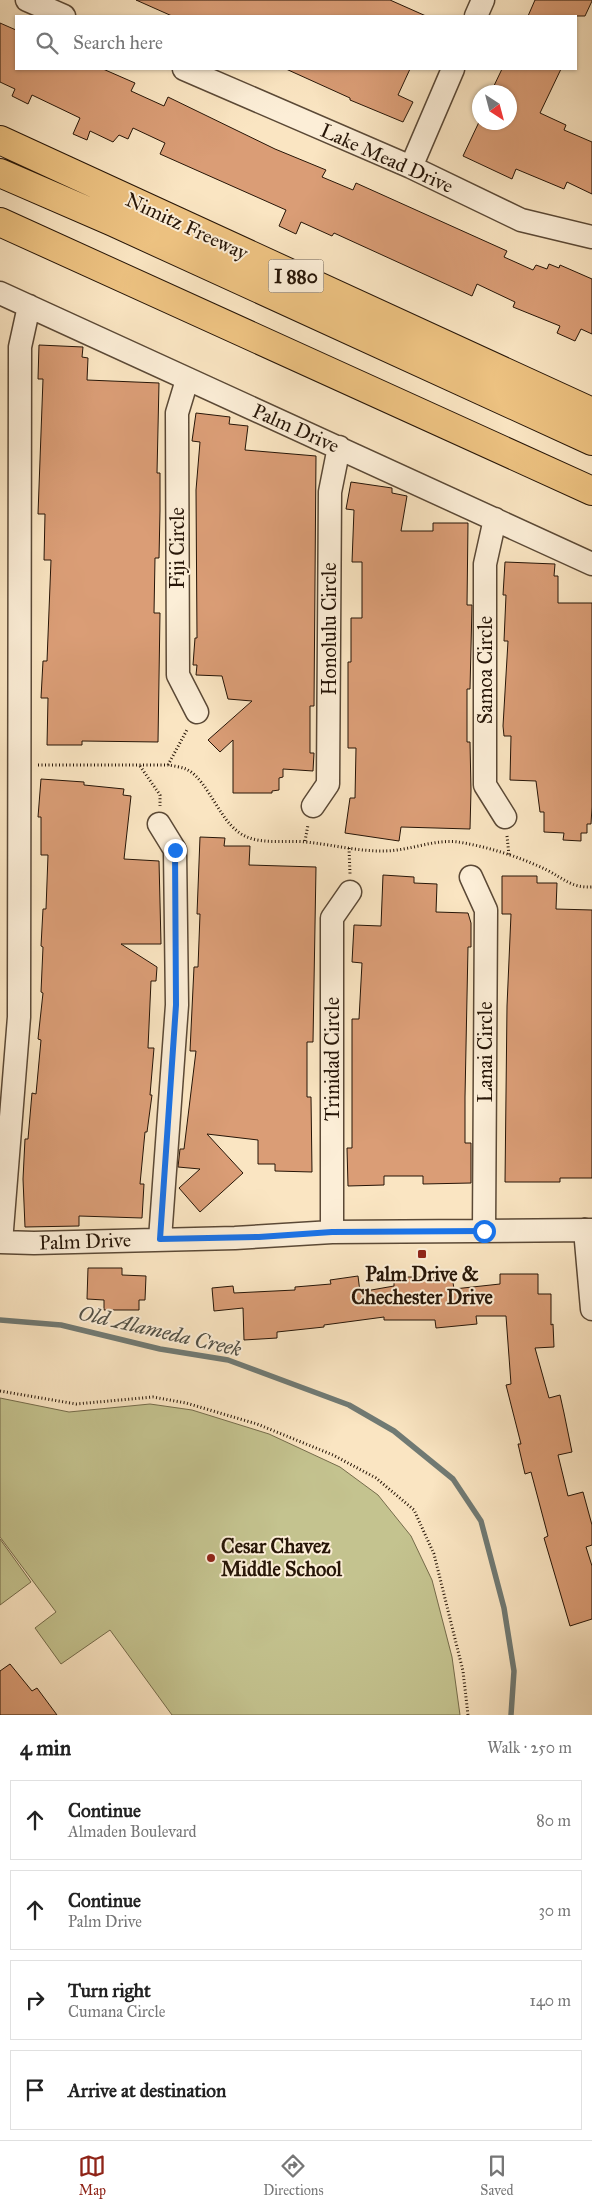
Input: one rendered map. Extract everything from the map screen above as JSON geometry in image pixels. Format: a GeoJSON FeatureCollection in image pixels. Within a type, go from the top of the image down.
{"type":"FeatureCollection","features":[{"type":"Feature","properties":{"kind":"highway","name":"Nimitz Freeway"},"geometry":{"type":"LineString","coordinates":[[0,140],[592,412]]}},
{"type":"Feature","properties":{"kind":"highway","name":"I 880"},"geometry":{"type":"LineString","coordinates":[[0,173],[113,222],[592,441]]}},
{"type":"Feature","properties":{"kind":"highway"},"geometry":{"type":"LineString","coordinates":[[0,222],[592,491]]}},
{"type":"Feature","properties":{"kind":"street"},"geometry":{"type":"LineString","coordinates":[[27,0],[62,15]]}},
{"type":"Feature","properties":{"kind":"street","name":"Lake Mead Drive"},"geometry":{"type":"LineString","coordinates":[[186,70],[410,167],[521,220],[592,237]]}},
{"type":"Feature","properties":{"kind":"street"},"geometry":{"type":"LineString","coordinates":[[410,167],[453,70]]}},
{"type":"Feature","properties":{"kind":"street","name":"Palm Drive"},"geometry":{"type":"LineString","coordinates":[[0,293],[592,564]]}},
{"type":"Feature","properties":{"kind":"street"},"geometry":{"type":"LineString","coordinates":[[1,1242],[19,1017],[20,347],[29,306]]}},
{"type":"Feature","properties":{"kind":"street","name":"Fiji Circle"},"geometry":{"type":"LineString","coordinates":[[187,380],[177,413],[178,675],[197,712]]}},
{"type":"Feature","properties":{"kind":"street","name":"Honolulu Circle"},"geometry":{"type":"LineString","coordinates":[[313,806],[328,784],[330,492],[339,448]]}},
{"type":"Feature","properties":{"kind":"street","name":"Samoa Circle"},"geometry":{"type":"LineString","coordinates":[[495,519],[485,564],[485,785],[505,816]]}},
{"type":"Feature","properties":{"kind":"street"},"geometry":{"type":"LineString","coordinates":[[159,824],[175,850],[176,996],[160,1239]]}},
{"type":"Feature","properties":{"kind":"street","name":"Lanai Circle"},"geometry":{"type":"LineString","coordinates":[[471,877],[486,910],[484,1231]]}},
{"type":"Feature","properties":{"kind":"street","name":"Trinidad Circle"},"geometry":{"type":"LineString","coordinates":[[332,1232],[332,918],[350,892]]}},
{"type":"Feature","properties":{"kind":"street"},"geometry":{"type":"LineString","coordinates":[[588,1230],[592,1309]]}},
{"type":"Feature","properties":{"kind":"street","name":"Palm Drive"},"geometry":{"type":"LineString","coordinates":[[1,1242],[34,1243],[259,1237],[332,1232],[588,1230]]}},
{"type":"Feature","properties":{"kind":"path"},"geometry":{"type":"LineString","coordinates":[[168,765],[197,712]]}},
{"type":"Feature","properties":{"kind":"path"},"geometry":{"type":"LineString","coordinates":[[139,766],[160,795],[159,824]]}},
{"type":"Feature","properties":{"kind":"path"},"geometry":{"type":"LineString","coordinates":[[0,1391],[76,1404],[153,1397],[186,1404],[257,1424],[334,1455],[376,1478],[414,1510],[434,1554],[463,1671],[468,1715]]}},
{"type":"Feature","properties":{"kind":"shaded area","name":"Cesar Chavez Middle School"},"geometry":{"type":"Polygon","coordinates":[[[0,1398],[69,1412],[150,1404],[192,1410],[269,1434],[340,1467],[378,1495],[411,1536],[432,1580],[452,1657],[460,1715],[172,1715],[110,1630],[61,1664],[35,1628],[56,1612],[0,1537],[0,1398]]]}},
{"type":"Feature","properties":{"kind":"shaded area"},"geometry":{"type":"Polygon","coordinates":[[[0,1539],[31,1582],[0,1605],[0,1539]]]}},
{"type":"Feature","properties":{"kind":"building"},"geometry":{"type":"Polygon","coordinates":[[[136,0],[390,0],[424,15],[170,15],[136,0]]]}},
{"type":"Feature","properties":{"kind":"building"},"geometry":{"type":"Polygon","coordinates":[[[535,0],[592,0],[585,16],[528,15],[535,0]]]}},
{"type":"Feature","properties":{"kind":"building"},"geometry":{"type":"Polygon","coordinates":[[[0,23],[15,30],[15,70],[105,70],[135,83],[131,91],[164,106],[168,97],[275,149],[326,170],[322,177],[353,190],[356,183],[507,251],[504,257],[533,270],[536,265],[547,269],[549,264],[559,268],[560,265],[592,279],[592,334],[581,329],[575,341],[557,333],[560,326],[513,307],[515,302],[477,284],[472,296],[334,233],[332,236],[301,222],[296,234],[279,226],[286,210],[160,154],[165,143],[133,128],[128,139],[119,135],[113,142],[90,131],[87,140],[73,134],[80,118],[32,95],[28,104],[12,96],[15,89],[0,82],[0,23]]]}},
{"type":"Feature","properties":{"kind":"building"},"geometry":{"type":"Polygon","coordinates":[[[288,70],[410,70],[398,95],[413,102],[403,122],[350,100],[350,98],[288,70]]]}},
{"type":"Feature","properties":{"kind":"building"},"geometry":{"type":"Polygon","coordinates":[[[502,70],[561,70],[540,113],[566,125],[564,130],[592,142],[592,194],[567,182],[564,189],[516,169],[512,179],[463,156],[475,130],[517,130],[517,85],[494,85],[502,70]]]}},
{"type":"Feature","properties":{"kind":"building"},"geometry":{"type":"Polygon","coordinates":[[[39,345],[83,347],[82,357],[88,358],[87,380],[159,383],[157,473],[160,473],[159,558],[155,558],[154,613],[160,613],[158,742],[82,741],[82,745],[47,745],[48,698],[41,698],[43,661],[47,661],[51,560],[44,560],[45,514],[38,514],[43,379],[38,379],[39,345]]]}},
{"type":"Feature","properties":{"kind":"building"},"geometry":{"type":"Polygon","coordinates":[[[196,413],[230,417],[229,424],[248,426],[245,450],[316,456],[314,706],[310,706],[310,753],[314,753],[313,771],[283,769],[283,777],[279,778],[279,790],[272,791],[272,793],[233,793],[233,740],[220,752],[208,740],[252,701],[228,699],[222,676],[196,675],[197,665],[193,665],[195,638],[197,638],[196,490],[200,442],[192,441],[196,413]]]}},
{"type":"Feature","properties":{"kind":"building"},"geometry":{"type":"Polygon","coordinates":[[[351,482],[392,488],[392,493],[407,496],[401,531],[433,531],[433,523],[468,523],[467,605],[472,605],[470,689],[467,689],[467,742],[470,742],[470,829],[401,827],[399,841],[345,833],[350,798],[355,798],[356,748],[348,748],[348,662],[351,662],[351,618],[362,618],[362,562],[352,562],[354,510],[346,509],[351,482]]]}},
{"type":"Feature","properties":{"kind":"building"},"geometry":{"type":"Polygon","coordinates":[[[505,562],[555,564],[554,576],[558,576],[558,603],[592,603],[592,807],[591,824],[587,824],[587,833],[581,833],[581,841],[563,840],[564,833],[544,832],[544,812],[540,812],[536,781],[510,780],[511,736],[504,736],[503,726],[508,641],[504,641],[506,595],[503,595],[505,562]]]}},
{"type":"Feature","properties":{"kind":"building"},"geometry":{"type":"Polygon","coordinates":[[[41,779],[84,782],[84,785],[124,789],[123,795],[131,796],[124,859],[159,861],[161,944],[121,944],[157,967],[156,981],[151,981],[148,1048],[154,1048],[150,1095],[152,1095],[147,1132],[145,1132],[140,1184],[144,1184],[142,1218],[79,1216],[79,1226],[25,1227],[23,1179],[25,1139],[28,1139],[32,1093],[36,1094],[41,1040],[38,1039],[43,993],[41,992],[43,947],[41,946],[43,909],[46,909],[48,855],[41,855],[41,817],[38,817],[41,779]]]}},
{"type":"Feature","properties":{"kind":"building"},"geometry":{"type":"Polygon","coordinates":[[[200,837],[225,838],[224,846],[250,846],[249,865],[316,867],[313,1042],[307,1042],[307,1097],[311,1097],[312,1172],[275,1171],[275,1164],[258,1164],[258,1140],[207,1134],[243,1173],[200,1212],[179,1188],[200,1169],[178,1167],[180,1149],[184,1149],[196,1051],[190,1051],[194,967],[198,967],[200,914],[197,914],[200,837]]]}},
{"type":"Feature","properties":{"kind":"building"},"geometry":{"type":"Polygon","coordinates":[[[383,875],[414,877],[414,883],[437,884],[436,912],[468,913],[471,923],[471,947],[468,947],[465,1143],[471,1143],[471,1183],[423,1184],[423,1176],[384,1176],[384,1185],[348,1186],[347,1148],[352,1148],[352,1019],[359,1019],[362,963],[352,962],[354,925],[381,926],[383,875]]]}},
{"type":"Feature","properties":{"kind":"building"},"geometry":{"type":"Polygon","coordinates":[[[502,876],[537,876],[537,883],[557,883],[556,909],[592,910],[592,1178],[560,1178],[560,1182],[505,1182],[507,1006],[511,914],[502,914],[502,876]]]}},
{"type":"Feature","properties":{"kind":"building"},"geometry":{"type":"Polygon","coordinates":[[[88,1268],[122,1268],[122,1275],[146,1276],[145,1300],[139,1300],[139,1310],[104,1310],[104,1300],[87,1299],[88,1268]]]}},
{"type":"Feature","properties":{"kind":"building"},"geometry":{"type":"Polygon","coordinates":[[[500,1274],[538,1274],[538,1294],[551,1294],[551,1325],[553,1324],[554,1347],[535,1348],[549,1398],[560,1395],[572,1452],[558,1455],[568,1496],[583,1492],[592,1525],[592,1545],[586,1547],[592,1566],[592,1619],[570,1626],[544,1538],[548,1536],[531,1472],[525,1474],[518,1444],[521,1444],[506,1385],[511,1384],[506,1316],[476,1316],[477,1324],[436,1328],[435,1320],[384,1320],[384,1317],[324,1325],[324,1327],[277,1332],[277,1338],[244,1340],[243,1308],[214,1311],[212,1288],[233,1286],[234,1293],[295,1290],[295,1287],[331,1284],[330,1280],[358,1276],[360,1292],[394,1286],[394,1277],[422,1277],[422,1279],[452,1276],[454,1289],[500,1284],[500,1274]]]}},
{"type":"Feature","properties":{"kind":"building"},"geometry":{"type":"Polygon","coordinates":[[[10,1664],[32,1691],[37,1688],[57,1715],[0,1715],[0,1671],[10,1664]]]}},
{"type":"Feature","properties":{"kind":"waterway","name":"Old Alameda Creek"},"geometry":{"type":"LineString","coordinates":[[0,1320],[61,1325],[160,1349],[228,1360],[349,1405],[394,1431],[453,1479],[481,1521],[504,1608],[514,1671],[511,1715]]}},
{"type":"Feature","properties":{"kind":"place","name":"Palm Drive & Chechester Drive"},"geometry":{"type":"Point","coordinates":[422,1254]}},
{"type":"Feature","properties":{"kind":"place","name":"Cesar Chavez Middle School"},"geometry":{"type":"Point","coordinates":[211,1558]}},
{"type":"Feature","properties":{"kind":"route"},"geometry":{"type":"LineString","coordinates":[[175,850],[176,1005],[160,1239],[235,1238],[332,1232],[484,1231]]}}]}
